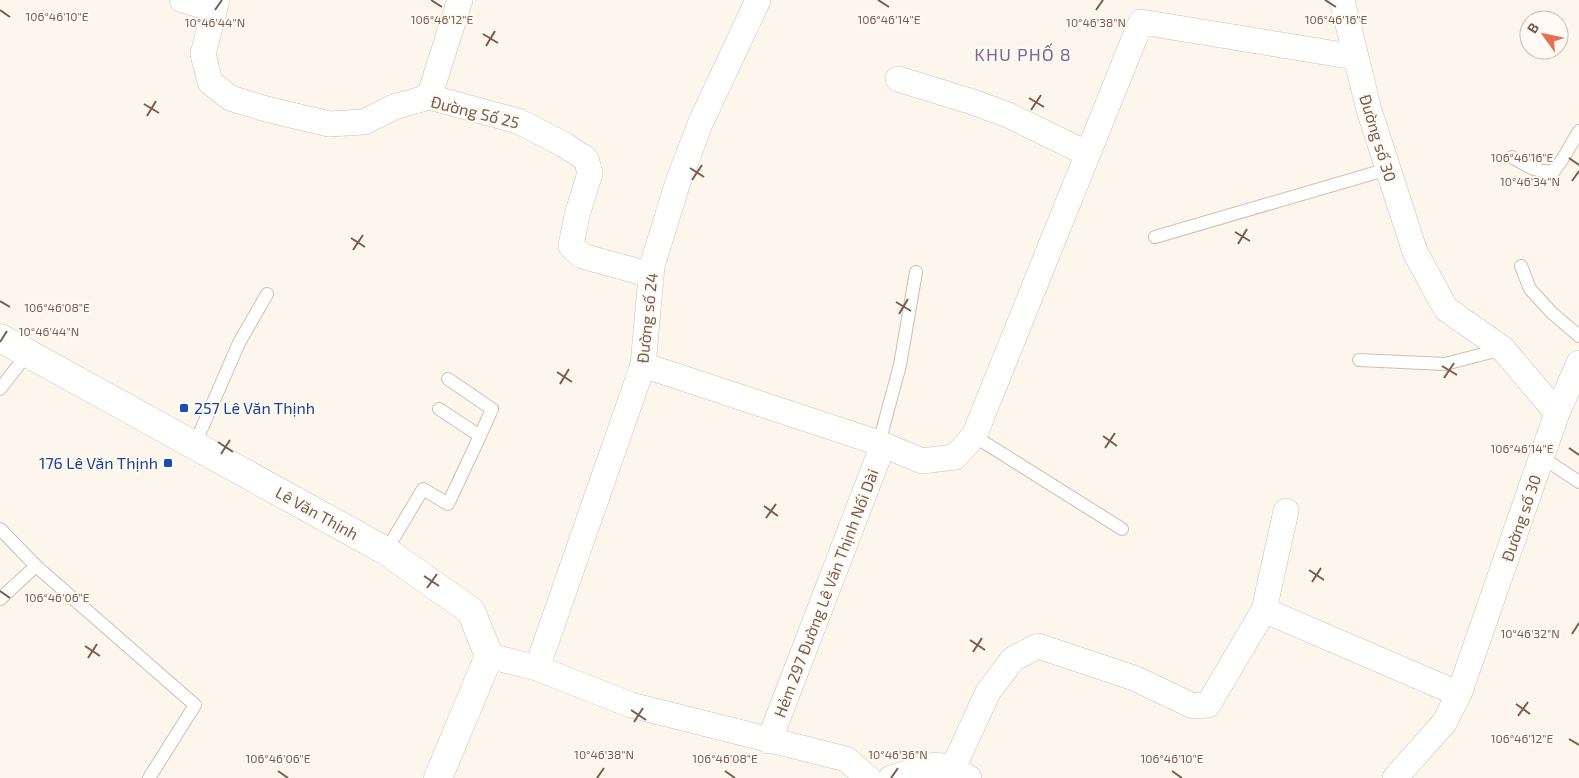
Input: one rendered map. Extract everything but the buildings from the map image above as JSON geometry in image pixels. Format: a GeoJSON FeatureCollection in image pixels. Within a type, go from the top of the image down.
{"type":"FeatureCollection","features":[{"type":"Feature","properties":{"kind":"street","name":"Đường Số 25"},"geometry":{"type":"LineString","coordinates":[[182,0],[215,5],[203,54],[210,82],[230,98],[329,124],[364,122],[394,108],[429,98],[518,121],[563,144],[586,158],[590,173],[577,215],[571,246],[582,256],[651,275]]}},
{"type":"Feature","properties":{"kind":"street"},"geometry":{"type":"LineString","coordinates":[[429,98],[460,0]]}},
{"type":"Feature","properties":{"kind":"street","name":"Đường số 24"},"geometry":{"type":"LineString","coordinates":[[537,668],[643,365],[652,266],[678,182],[700,124],[758,0]]}},
{"type":"Feature","properties":{"kind":"street","name":"Đường số 30"},"geometry":{"type":"LineString","coordinates":[[1342,0],[1368,110],[1415,252],[1446,309],[1503,349],[1557,412],[1459,694],[1444,723],[1395,778]]}},
{"type":"Feature","properties":{"kind":"street"},"geometry":{"type":"LineString","coordinates":[[643,365],[881,444],[922,461],[955,457],[974,436],[1141,22],[1355,57]]}},
{"type":"Feature","properties":{"kind":"street"},"geometry":{"type":"LineString","coordinates":[[898,79],[973,102],[1008,116],[1088,154]]}},
{"type":"Feature","properties":{"kind":"street","name":"Lê Văn Thịnh"},"geometry":{"type":"LineString","coordinates":[[0,338],[386,551],[471,611],[489,656]]}},
{"type":"Feature","properties":{"kind":"street"},"geometry":{"type":"LineString","coordinates":[[1557,412],[1579,363]]}},
{"type":"Feature","properties":{"kind":"street","name":"Hẻm 297 Đường Lê Văn Thịnh Nối Dài"},"geometry":{"type":"LineString","coordinates":[[769,740],[881,444]]}},
{"type":"Feature","properties":{"kind":"street"},"geometry":{"type":"LineString","coordinates":[[891,778],[935,765],[961,773],[988,692],[1013,659],[1038,646],[1134,678],[1194,706],[1208,705],[1264,610],[1286,511]]}},
{"type":"Feature","properties":{"kind":"street"},"geometry":{"type":"LineString","coordinates":[[1264,610],[1459,694]]}},
{"type":"Feature","properties":{"kind":"street"},"geometry":{"type":"LineString","coordinates":[[438,778],[489,656],[537,668],[631,705],[846,759],[868,778]]}},
{"type":"Feature","properties":{"kind":"lane"},"geometry":{"type":"LineString","coordinates":[[1512,157],[1529,168],[1542,172],[1554,171],[1579,131]]}},
{"type":"Feature","properties":{"kind":"lane"},"geometry":{"type":"LineString","coordinates":[[1156,237],[1388,168]]}},
{"type":"Feature","properties":{"kind":"lane"},"geometry":{"type":"LineString","coordinates":[[1521,266],[1530,289],[1552,313],[1579,336]]}},
{"type":"Feature","properties":{"kind":"lane","name":"Hẻm 297 Đường Lê Văn Thịnh Nối Dài"},"geometry":{"type":"LineString","coordinates":[[881,444],[900,365],[916,272]]}},
{"type":"Feature","properties":{"kind":"lane"},"geometry":{"type":"LineString","coordinates":[[194,446],[239,343],[267,294]]}},
{"type":"Feature","properties":{"kind":"lane"},"geometry":{"type":"LineString","coordinates":[[1359,360],[1445,364],[1503,349]]}},
{"type":"Feature","properties":{"kind":"lane"},"geometry":{"type":"LineString","coordinates":[[0,389],[28,354]]}},
{"type":"Feature","properties":{"kind":"lane"},"geometry":{"type":"LineString","coordinates":[[386,551],[423,489],[448,504],[492,409],[448,379]]}},
{"type":"Feature","properties":{"kind":"lane"},"geometry":{"type":"LineString","coordinates":[[439,409],[480,436]]}},
{"type":"Feature","properties":{"kind":"lane"},"geometry":{"type":"LineString","coordinates":[[974,436],[1122,529]]}},
{"type":"Feature","properties":{"kind":"lane"},"geometry":{"type":"LineString","coordinates":[[1542,458],[1579,482]]}},
{"type":"Feature","properties":{"kind":"lane"},"geometry":{"type":"LineString","coordinates":[[0,530],[36,566],[195,705],[149,778]]}},
{"type":"Feature","properties":{"kind":"lane"},"geometry":{"type":"LineString","coordinates":[[0,599],[36,566]]}},
{"type":"Feature","properties":{"kind":"place","name":"257 Lê Văn Thịnh"},"geometry":{"type":"Point","coordinates":[184,408]}},
{"type":"Feature","properties":{"kind":"place","name":"176 Lê Văn Thịnh"},"geometry":{"type":"Point","coordinates":[168,463]}},
{"type":"Feature","properties":{"kind":"district","name":"KHU PHỐ 8"},"geometry":{"type":"Point","coordinates":[1023,55]}}]}
